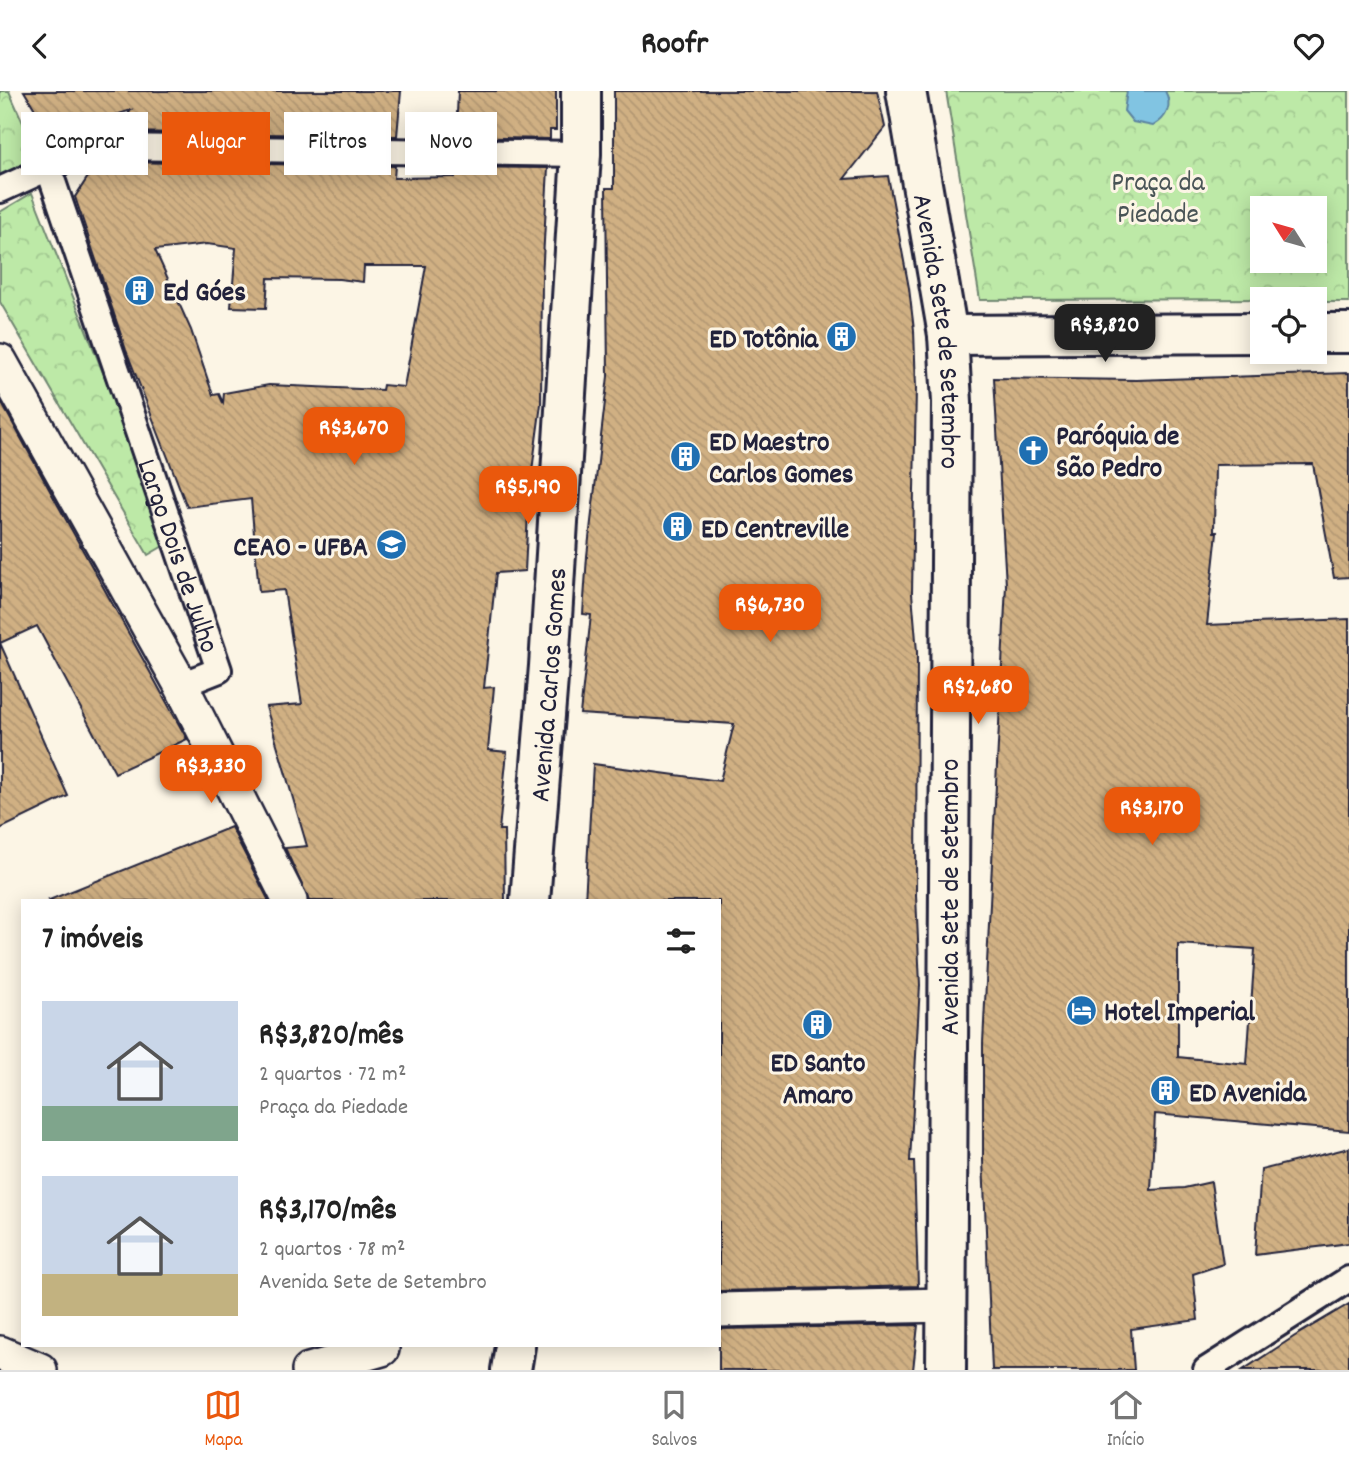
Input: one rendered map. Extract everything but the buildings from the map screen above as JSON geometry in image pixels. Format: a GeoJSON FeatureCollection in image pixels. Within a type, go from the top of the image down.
{"type":"FeatureCollection","features":[{"type":"Feature","properties":{"kind":"main road","name":"Avenida Carlos Gomes"},"geometry":{"type":"LineString","coordinates":[[530,899],[549,666],[581,154],[581,91]]}},
{"type":"Feature","properties":{"kind":"main road","name":"Avenida Sete de Setembro"},"geometry":{"type":"LineString","coordinates":[[906,91],[948,335],[952,402],[946,1370]]}},
{"type":"Feature","properties":{"kind":"main road"},"geometry":{"type":"LineString","coordinates":[[948,335],[1250,333]]}},
{"type":"Feature","properties":{"kind":"main road"},"geometry":{"type":"LineString","coordinates":[[1327,333],[1349,333]]}},
{"type":"Feature","properties":{"kind":"main road"},"geometry":{"type":"LineString","coordinates":[[511,1370],[514,1347]]}},
{"type":"Feature","properties":{"kind":"street"},"geometry":{"type":"LineString","coordinates":[[148,148],[581,154]]}},
{"type":"Feature","properties":{"kind":"street"},"geometry":{"type":"LineString","coordinates":[[0,190],[31,175]]}},
{"type":"Feature","properties":{"kind":"street","name":"Largo Dois de Julho"},"geometry":{"type":"LineString","coordinates":[[0,361],[181,685],[219,670],[51,175]]}},
{"type":"Feature","properties":{"kind":"street"},"geometry":{"type":"LineString","coordinates":[[181,685],[289,899]]}},
{"type":"Feature","properties":{"kind":"street"},"geometry":{"type":"LineString","coordinates":[[1206,1370],[1349,1279]]}},
{"type":"Feature","properties":{"kind":"street"},"geometry":{"type":"LineString","coordinates":[[721,1310],[947,1305]]}},
{"type":"Feature","properties":{"kind":"street"},"geometry":{"type":"LineString","coordinates":[[309,1370],[382,1349]]}},
{"type":"Feature","properties":{"kind":"street"},"geometry":{"type":"LineString","coordinates":[[0,1353],[40,1370]]}},
{"type":"Feature","properties":{"kind":"green space"},"geometry":{"type":"Polygon","coordinates":[[[0,91],[9,91],[21,118],[21,170],[0,180],[0,91]]]}},
{"type":"Feature","properties":{"kind":"green space","name":"Praça da Piedade"},"geometry":{"type":"Polygon","coordinates":[[[946,91],[1349,91],[1349,302],[1327,302],[1327,287],[1250,287],[1250,299],[980,300],[946,91]]]}},
{"type":"Feature","properties":{"kind":"green space"},"geometry":{"type":"Polygon","coordinates":[[[32,193],[170,542],[148,555],[0,302],[0,212],[32,193]]]}},
{"type":"Feature","properties":{"kind":"water"},"geometry":{"type":"Polygon","coordinates":[[[1127,91],[1165,91],[1168,106],[1165,115],[1153,126],[1133,122],[1124,111],[1127,91]]]}},
{"type":"Feature","properties":{"kind":"place","name":"Ed Góes"},"geometry":{"type":"Point","coordinates":[140,290]}},
{"type":"Feature","properties":{"kind":"place","name":"ED Totônia"},"geometry":{"type":"Point","coordinates":[841,337]}},
{"type":"Feature","properties":{"kind":"place","name":"Paróquia de São Pedro"},"geometry":{"type":"Point","coordinates":[1033,450]}},
{"type":"Feature","properties":{"kind":"place","name":"ED Maestro Carlos Gomes"},"geometry":{"type":"Point","coordinates":[686,456]}},
{"type":"Feature","properties":{"kind":"place","name":"ED Centreville"},"geometry":{"type":"Point","coordinates":[678,527]}},
{"type":"Feature","properties":{"kind":"place","name":"CEAO - UFBA"},"geometry":{"type":"Point","coordinates":[391,545]}},
{"type":"Feature","properties":{"kind":"place","name":"Hotel Imperial"},"geometry":{"type":"Point","coordinates":[1081,1010]}},
{"type":"Feature","properties":{"kind":"place","name":"ED Santo Amaro"},"geometry":{"type":"Point","coordinates":[818,1024]}},
{"type":"Feature","properties":{"kind":"place","name":"ED Avenida"},"geometry":{"type":"Point","coordinates":[1166,1091]}}]}
